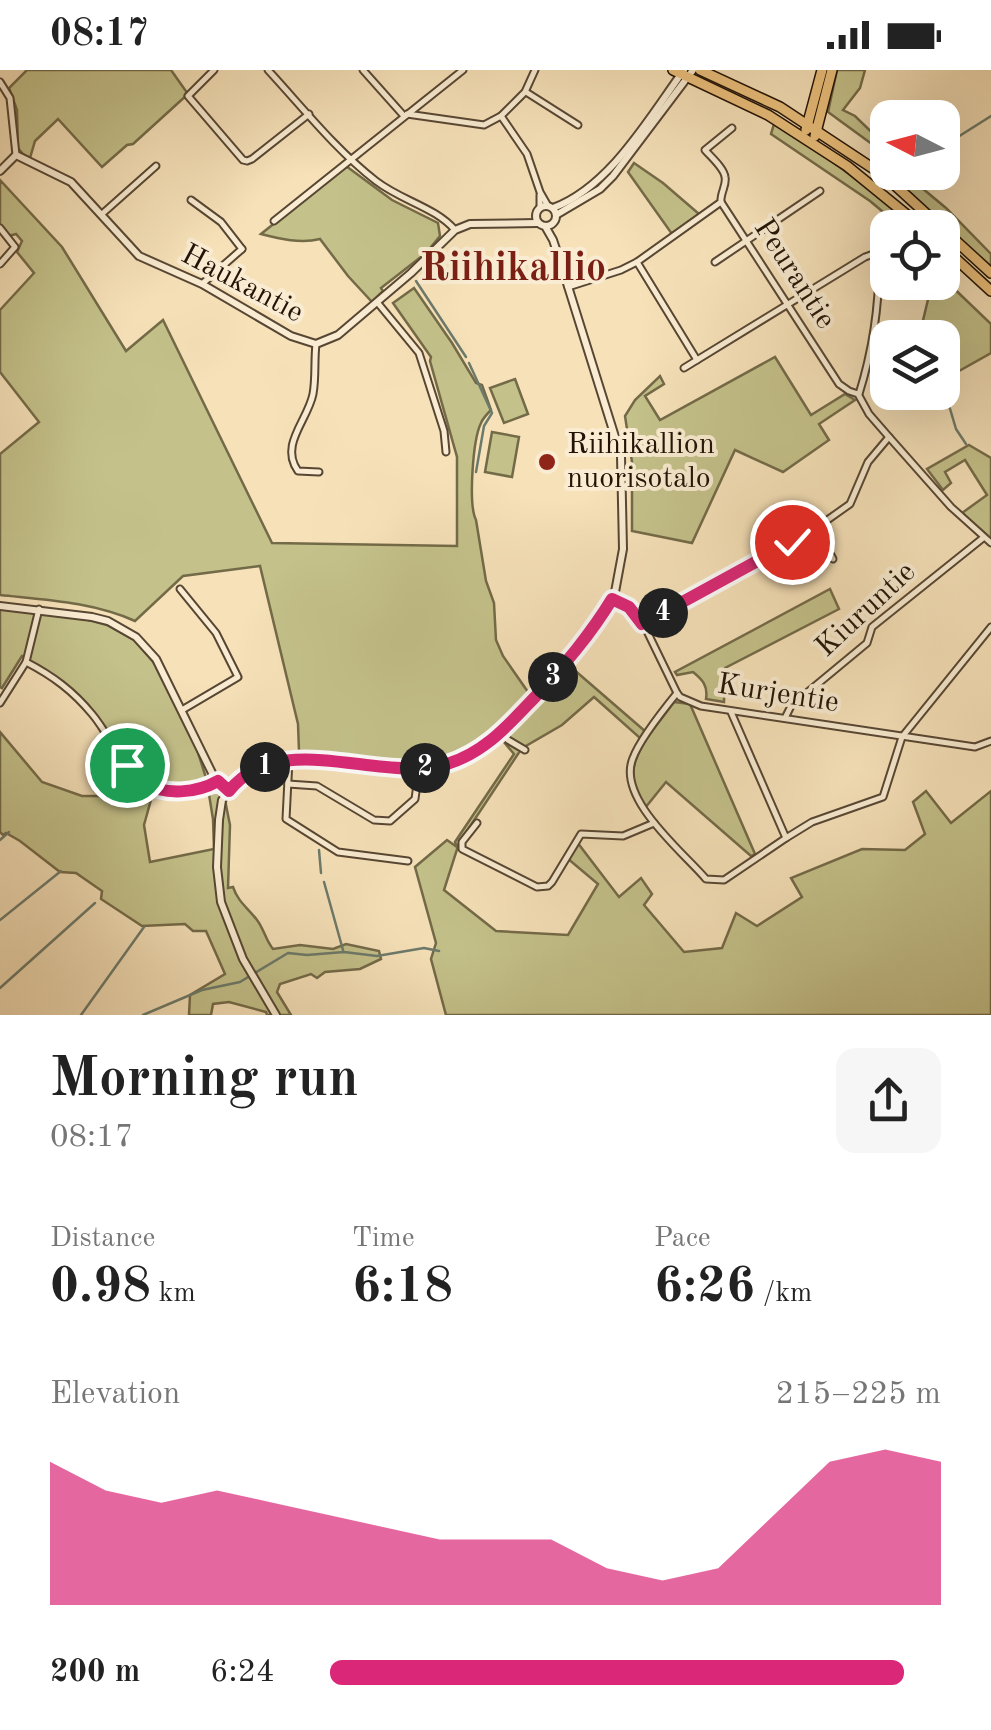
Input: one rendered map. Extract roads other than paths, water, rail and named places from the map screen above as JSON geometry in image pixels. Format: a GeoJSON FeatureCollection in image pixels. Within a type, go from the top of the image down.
{"type":"FeatureCollection","features":[{"type":"Feature","properties":{"kind":"main road"},"geometry":{"type":"LineString","coordinates":[[700,70],[780,108],[886,177],[991,273]]}},
{"type":"Feature","properties":{"kind":"main road"},"geometry":{"type":"LineString","coordinates":[[813,127],[822,70]]}},
{"type":"Feature","properties":{"kind":"main road"},"geometry":{"type":"LineString","coordinates":[[807,140],[832,70]]}},
{"type":"Feature","properties":{"kind":"main road"},"geometry":{"type":"LineString","coordinates":[[684,72],[768,115],[901,210]]}},
{"type":"Feature","properties":{"kind":"main road"},"geometry":{"type":"LineString","coordinates":[[960,263],[991,291]]}},
{"type":"Feature","properties":{"kind":"street"},"geometry":{"type":"LineString","coordinates":[[214,70],[188,96],[242,160],[252,158],[309,114]]}},
{"type":"Feature","properties":{"kind":"street"},"geometry":{"type":"LineString","coordinates":[[268,70],[350,159],[390,191],[440,215],[455,230],[470,224],[545,224]]}},
{"type":"Feature","properties":{"kind":"street"},"geometry":{"type":"LineString","coordinates":[[363,70],[406,115],[484,125],[501,116],[525,92],[535,70]]}},
{"type":"Feature","properties":{"kind":"street"},"geometry":{"type":"LineString","coordinates":[[274,222],[463,70]]}},
{"type":"Feature","properties":{"kind":"street"},"geometry":{"type":"LineString","coordinates":[[520,222],[569,202],[602,178],[684,72]]}},
{"type":"Feature","properties":{"kind":"street"},"geometry":{"type":"LineString","coordinates":[[0,82],[10,98],[16,155],[0,171]]}},
{"type":"Feature","properties":{"kind":"street"},"geometry":{"type":"LineString","coordinates":[[525,92],[578,125]]}},
{"type":"Feature","properties":{"kind":"street"},"geometry":{"type":"LineString","coordinates":[[276,1015],[243,959],[226,920],[218,884],[220,808],[229,791],[245,775],[289,760],[310,758],[419,769],[448,764],[479,750],[502,732],[578,650],[612,599],[622,561],[623,465],[616,435],[545,224],[546,210],[527,154],[501,116]]}},
{"type":"Feature","properties":{"kind":"street"},"geometry":{"type":"LineString","coordinates":[[568,287],[636,262],[721,202],[724,174],[705,150],[732,128]]}},
{"type":"Feature","properties":{"kind":"street","name":"Haukantie"},"geometry":{"type":"LineString","coordinates":[[16,155],[71,182],[138,256],[202,284],[291,336],[316,344],[338,334],[455,230]]}},
{"type":"Feature","properties":{"kind":"street"},"geometry":{"type":"LineString","coordinates":[[102,214],[156,166]]}},
{"type":"Feature","properties":{"kind":"street"},"geometry":{"type":"LineString","coordinates":[[715,262],[820,191]]}},
{"type":"Feature","properties":{"kind":"street"},"geometry":{"type":"LineString","coordinates":[[191,200],[221,222],[243,248],[202,284]]}},
{"type":"Feature","properties":{"kind":"street","name":"Peurantie"},"geometry":{"type":"LineString","coordinates":[[721,202],[838,384],[858,394],[889,438],[951,507],[991,543]]}},
{"type":"Feature","properties":{"kind":"street"},"geometry":{"type":"LineString","coordinates":[[545,224],[546,210]]}},
{"type":"Feature","properties":{"kind":"street"},"geometry":{"type":"LineString","coordinates":[[0,228],[15,247],[0,264]]}},
{"type":"Feature","properties":{"kind":"street"},"geometry":{"type":"LineString","coordinates":[[684,368],[864,257],[879,252],[877,320],[858,394]]}},
{"type":"Feature","properties":{"kind":"street"},"geometry":{"type":"LineString","coordinates":[[636,262],[697,360]]}},
{"type":"Feature","properties":{"kind":"street"},"geometry":{"type":"LineString","coordinates":[[377,302],[419,353],[444,431],[446,452]]}},
{"type":"Feature","properties":{"kind":"street"},"geometry":{"type":"LineString","coordinates":[[316,344],[312,396],[290,448],[298,471],[319,472]]}},
{"type":"Feature","properties":{"kind":"street"},"geometry":{"type":"LineString","coordinates":[[642,624],[816,528],[850,504],[868,462],[889,438]]}},
{"type":"Feature","properties":{"kind":"street"},"geometry":{"type":"LineString","coordinates":[[816,528],[833,560]]}},
{"type":"Feature","properties":{"kind":"street","name":"Kiuruntie"},"geometry":{"type":"LineString","coordinates":[[785,718],[791,706],[867,644],[872,627],[983,538]]}},
{"type":"Feature","properties":{"kind":"street"},"geometry":{"type":"LineString","coordinates":[[180,590],[216,633],[238,677],[182,710]]}},
{"type":"Feature","properties":{"kind":"street","name":"Kurjentie"},"geometry":{"type":"LineString","coordinates":[[612,599],[629,607],[642,624],[677,694],[701,706],[976,747],[991,741]]}},
{"type":"Feature","properties":{"kind":"street"},"geometry":{"type":"LineString","coordinates":[[0,606],[108,621],[136,636],[156,659],[218,781],[229,791]]}},
{"type":"Feature","properties":{"kind":"street"},"geometry":{"type":"LineString","coordinates":[[0,702],[26,662],[40,609]]}},
{"type":"Feature","properties":{"kind":"street"},"geometry":{"type":"LineString","coordinates":[[677,694],[632,758],[629,776],[638,802],[654,822],[706,878],[724,880],[812,822],[883,797],[902,736],[991,627]]}},
{"type":"Feature","properties":{"kind":"street"},"geometry":{"type":"LineString","coordinates":[[26,662],[70,690],[146,784],[188,792],[218,781]]}},
{"type":"Feature","properties":{"kind":"street"},"geometry":{"type":"LineString","coordinates":[[730,711],[786,838]]}},
{"type":"Feature","properties":{"kind":"street"},"geometry":{"type":"LineString","coordinates":[[502,732],[525,750]]}},
{"type":"Feature","properties":{"kind":"street"},"geometry":{"type":"LineString","coordinates":[[289,760],[286,819],[338,852],[408,862]]}},
{"type":"Feature","properties":{"kind":"street"},"geometry":{"type":"LineString","coordinates":[[288,784],[317,786],[374,820],[390,821],[415,799],[419,769]]}},
{"type":"Feature","properties":{"kind":"street"},"geometry":{"type":"LineString","coordinates":[[478,823],[462,842],[462,849],[543,887],[552,882],[582,834],[623,836],[654,822]]}},
{"type":"Feature","properties":{"kind":"waterway"},"geometry":{"type":"LineString","coordinates":[[960,136],[991,116]]}},
{"type":"Feature","properties":{"kind":"waterway"},"geometry":{"type":"LineString","coordinates":[[416,281],[466,357]]}},
{"type":"Feature","properties":{"kind":"waterway"},"geometry":{"type":"LineString","coordinates":[[469,363],[492,413],[484,426],[476,472]]}},
{"type":"Feature","properties":{"kind":"waterway"},"geometry":{"type":"LineString","coordinates":[[950,410],[966,444]]}},
{"type":"Feature","properties":{"kind":"waterway"},"geometry":{"type":"LineString","coordinates":[[0,840],[9,832]]}},
{"type":"Feature","properties":{"kind":"waterway"},"geometry":{"type":"LineString","coordinates":[[319,850],[321,873]]}},
{"type":"Feature","properties":{"kind":"waterway"},"geometry":{"type":"LineString","coordinates":[[0,920],[61,871]]}},
{"type":"Feature","properties":{"kind":"waterway"},"geometry":{"type":"LineString","coordinates":[[324,882],[343,950]]}},
{"type":"Feature","properties":{"kind":"waterway"},"geometry":{"type":"LineString","coordinates":[[0,988],[95,903]]}},
{"type":"Feature","properties":{"kind":"waterway"},"geometry":{"type":"LineString","coordinates":[[81,1015],[144,927]]}},
{"type":"Feature","properties":{"kind":"waterway"},"geometry":{"type":"LineString","coordinates":[[143,1015],[202,990],[240,982],[288,953],[377,956],[424,948],[439,951]]}},
{"type":"Feature","properties":{"kind":"place","name":"Riihikallion nuorisotalo"},"geometry":{"type":"Point","coordinates":[547,462]}},
{"type":"Feature","properties":{"kind":"district","name":"Riihikallio"},"geometry":{"type":"Point","coordinates":[513,270]}}]}
